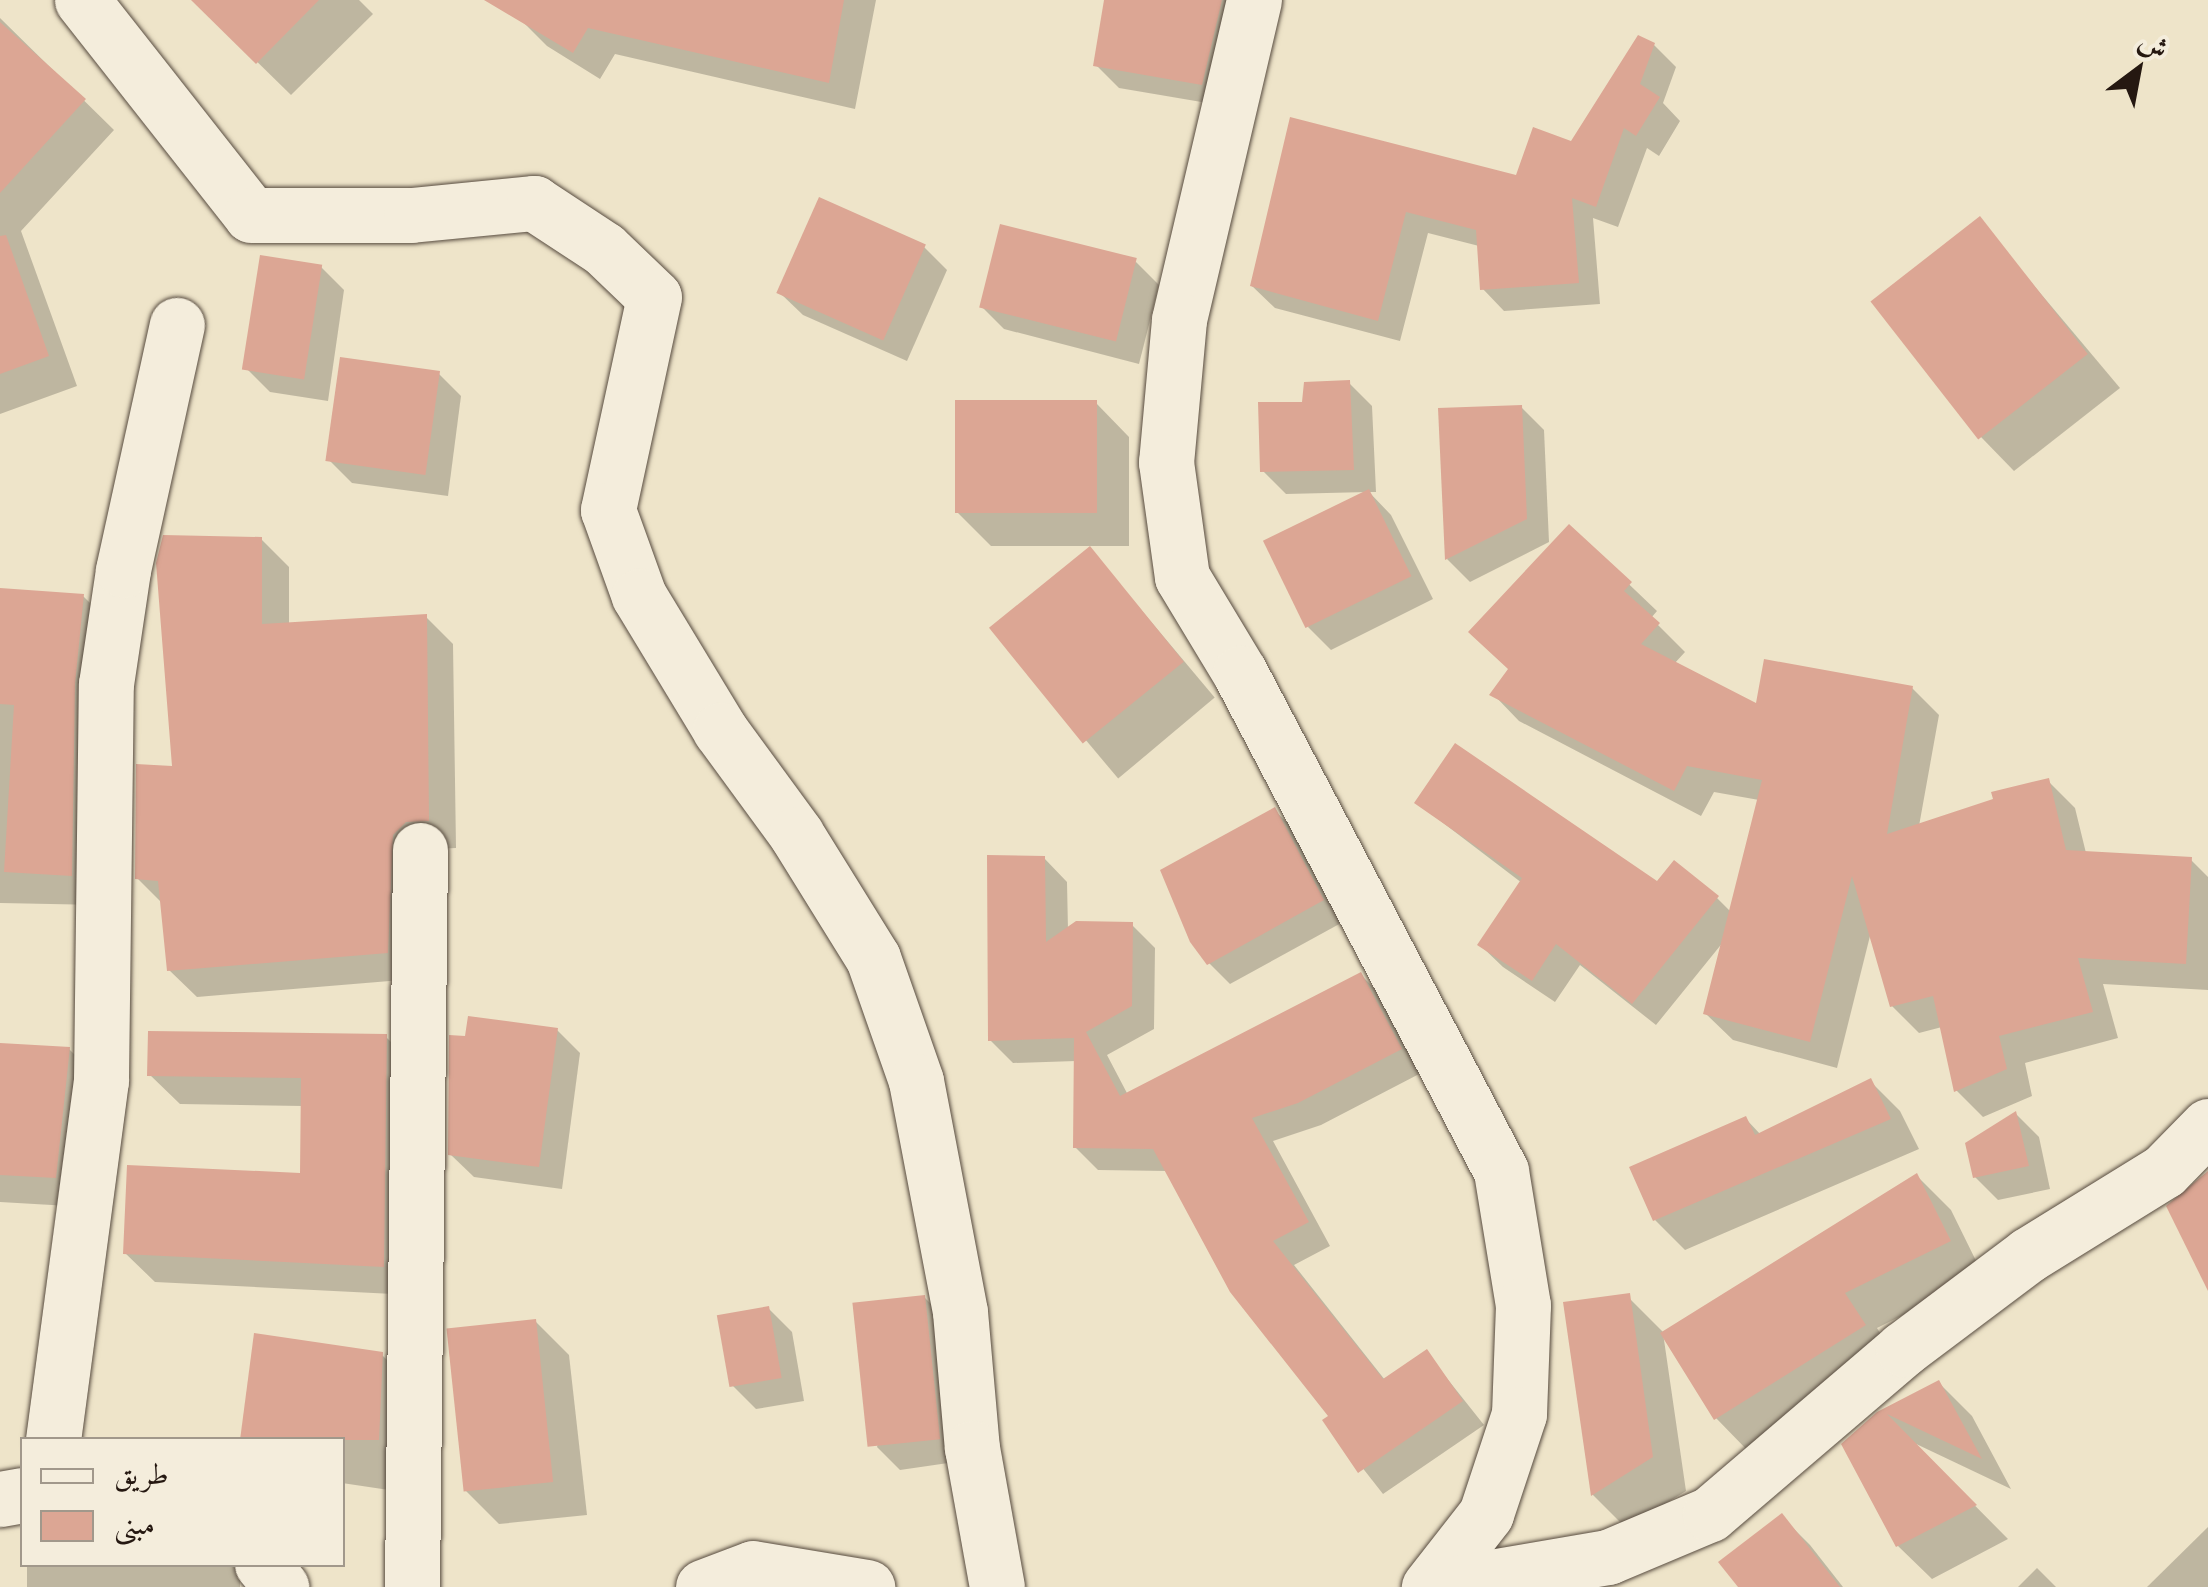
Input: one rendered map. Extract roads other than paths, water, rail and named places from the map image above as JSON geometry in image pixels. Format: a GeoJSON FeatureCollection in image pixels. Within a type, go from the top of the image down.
{"type":"FeatureCollection","features":[{"type":"Feature","properties":{"kind":"street"},"geometry":{"type":"LineString","coordinates":[[82,0],[251,215],[411,215],[534,203],[604,250],[654,297],[608,510],[639,596],[720,730],[796,834],[874,958],[916,1081],[960,1312],[972,1448],[996,1587]]}},
{"type":"Feature","properties":{"kind":"street"},"geometry":{"type":"LineString","coordinates":[[1254,0],[1179,320],[1166,462],[1182,577],[1240,672],[1500,1171],[1524,1305],[1519,1414],[1486,1514],[1430,1587]]}},
{"type":"Feature","properties":{"kind":"street"},"geometry":{"type":"LineString","coordinates":[[53,1437],[101,1081],[106,684],[123,570],[177,325]]}},
{"type":"Feature","properties":{"kind":"street"},"geometry":{"type":"LineString","coordinates":[[412,1587],[420,850]]}},
{"type":"Feature","properties":{"kind":"street"},"geometry":{"type":"LineString","coordinates":[[1430,1587],[1623,1572],[1710,1514],[1904,1349],[2028,1255],[2164,1172],[2208,1126]]}},
{"type":"Feature","properties":{"kind":"street"},"geometry":{"type":"LineString","coordinates":[[265,1567],[282,1587]]}},
{"type":"Feature","properties":{"kind":"street"},"geometry":{"type":"LineString","coordinates":[[703,1587],[754,1568],[867,1587]]}}]}
